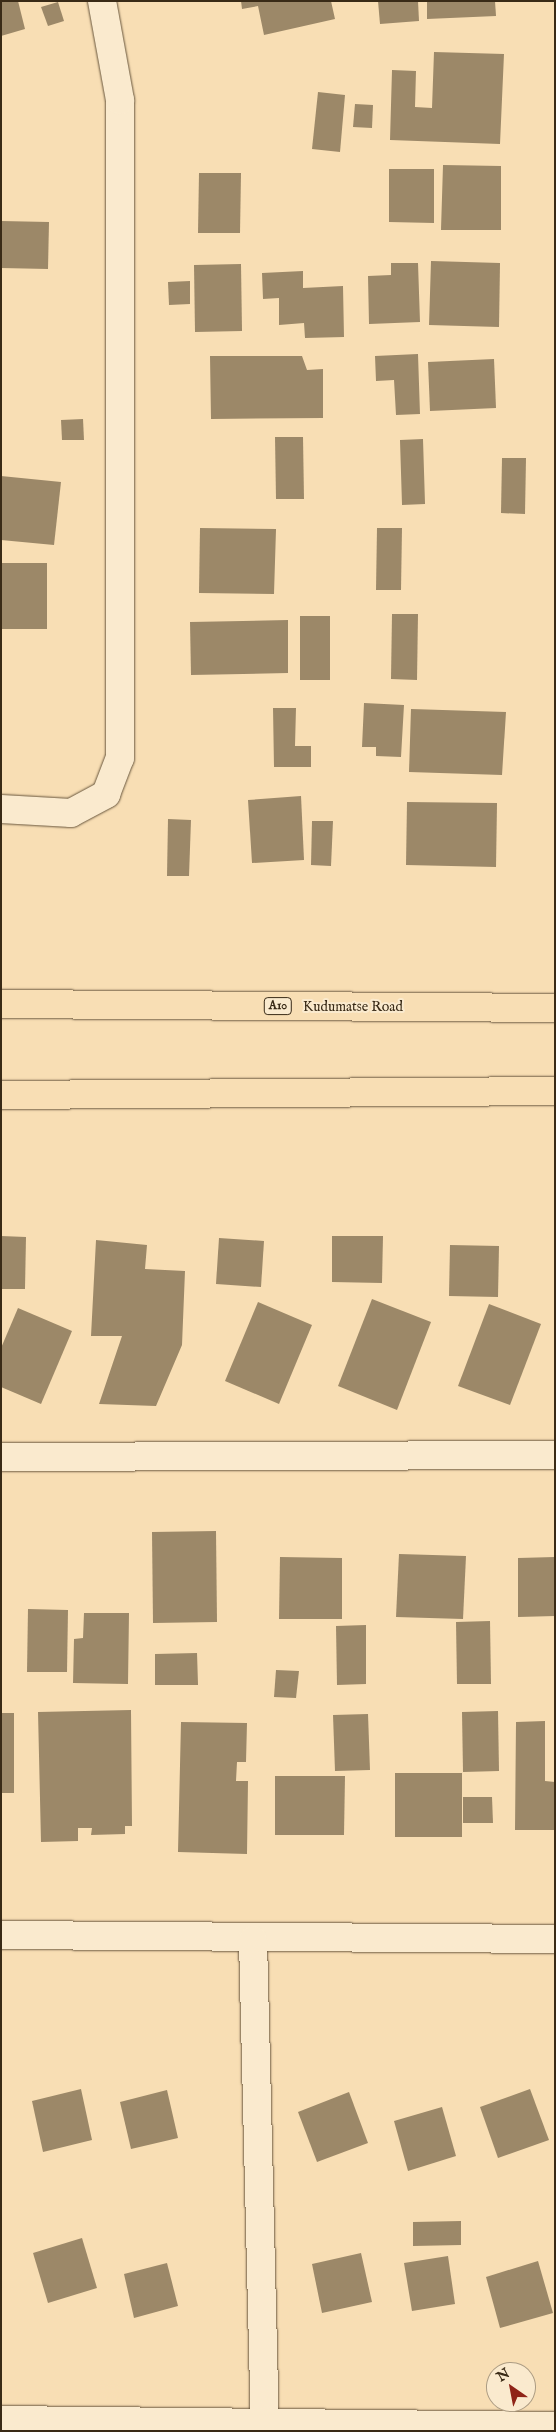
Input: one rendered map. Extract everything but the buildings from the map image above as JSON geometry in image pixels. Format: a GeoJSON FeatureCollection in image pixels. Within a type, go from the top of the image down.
{"type":"FeatureCollection","features":[{"type":"Feature","properties":{"kind":"main road","name":"Kudumatse Road"},"geometry":{"type":"LineString","coordinates":[[1,1004],[555,1008]]}},
{"type":"Feature","properties":{"kind":"main road"},"geometry":{"type":"LineString","coordinates":[[1,1094],[555,1091]]}},
{"type":"Feature","properties":{"kind":"street"},"geometry":{"type":"LineString","coordinates":[[1,809],[71,813],[106,794],[120,758],[120,100],[102,1]]}},
{"type":"Feature","properties":{"kind":"street"},"geometry":{"type":"LineString","coordinates":[[1,1457],[555,1455]]}},
{"type":"Feature","properties":{"kind":"street"},"geometry":{"type":"LineString","coordinates":[[1,1935],[253,1940],[555,1939]]}},
{"type":"Feature","properties":{"kind":"street"},"geometry":{"type":"LineString","coordinates":[[253,1940],[265,2426]]}},
{"type":"Feature","properties":{"kind":"street"},"geometry":{"type":"LineString","coordinates":[[1,2420],[265,2426],[555,2426]]}}]}
